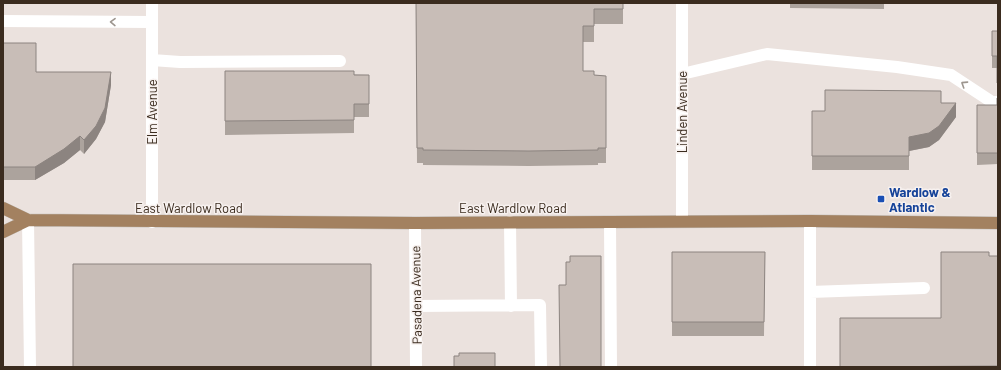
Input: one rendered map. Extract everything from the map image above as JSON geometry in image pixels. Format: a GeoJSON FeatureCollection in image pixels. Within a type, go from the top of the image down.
{"type":"FeatureCollection","features":[{"type":"Feature","properties":{"kind":"main road","name":"East Wardlow Road"},"geometry":{"type":"LineString","coordinates":[[3,208],[28,220],[152,222],[415,223],[810,221],[998,223]]}},
{"type":"Feature","properties":{"kind":"main road","name":"East Wardlow Road"},"geometry":{"type":"LineString","coordinates":[[3,232],[28,220]]}},
{"type":"Feature","properties":{"kind":"street","name":"Elm Avenue"},"geometry":{"type":"LineString","coordinates":[[152,3],[152,222]]}},
{"type":"Feature","properties":{"kind":"street","name":"Linden Avenue"},"geometry":{"type":"LineString","coordinates":[[682,3],[682,221]]}},
{"type":"Feature","properties":{"kind":"street"},"geometry":{"type":"LineString","coordinates":[[3,21],[152,22]]}},
{"type":"Feature","properties":{"kind":"street"},"geometry":{"type":"LineString","coordinates":[[682,74],[767,54],[897,67],[951,75],[992,102],[998,102]]}},
{"type":"Feature","properties":{"kind":"street"},"geometry":{"type":"LineString","coordinates":[[152,60],[180,62],[340,61]]}},
{"type":"Feature","properties":{"kind":"street"},"geometry":{"type":"LineString","coordinates":[[28,220],[30,367]]}},
{"type":"Feature","properties":{"kind":"street"},"geometry":{"type":"LineString","coordinates":[[810,221],[810,367]]}},
{"type":"Feature","properties":{"kind":"street"},"geometry":{"type":"LineString","coordinates":[[510,222],[511,306]]}},
{"type":"Feature","properties":{"kind":"street"},"geometry":{"type":"LineString","coordinates":[[610,222],[612,367]]}},
{"type":"Feature","properties":{"kind":"street","name":"Pasadena Avenue"},"geometry":{"type":"LineString","coordinates":[[415,223],[416,367]]}},
{"type":"Feature","properties":{"kind":"street"},"geometry":{"type":"LineString","coordinates":[[810,292],[924,288]]}},
{"type":"Feature","properties":{"kind":"street"},"geometry":{"type":"LineString","coordinates":[[416,306],[540,305],[541,367]]}},
{"type":"Feature","properties":{"kind":"building"},"geometry":{"type":"Polygon","coordinates":[[[416,3],[623,3],[623,9],[594,9],[594,26],[583,26],[583,71],[594,71],[594,75],[606,76],[606,148],[598,148],[598,150],[529,151],[423,150],[423,148],[417,148],[416,3]]]}},
{"type":"Feature","properties":{"kind":"building"},"geometry":{"type":"Polygon","coordinates":[[[992,31],[998,31],[998,83],[997,56],[992,56],[992,31]]]}},
{"type":"Feature","properties":{"kind":"building"},"geometry":{"type":"Polygon","coordinates":[[[3,43],[36,43],[36,72],[111,72],[105,108],[96,126],[84,140],[80,136],[64,149],[35,167],[3,167],[3,43]]]}},
{"type":"Feature","properties":{"kind":"building"},"geometry":{"type":"Polygon","coordinates":[[[225,71],[354,71],[354,75],[369,75],[369,104],[354,104],[354,120],[225,121],[225,71]]]}},
{"type":"Feature","properties":{"kind":"building"},"geometry":{"type":"Polygon","coordinates":[[[825,90],[941,91],[941,103],[956,103],[939,126],[929,133],[909,137],[909,156],[812,156],[812,111],[825,111],[825,90]]]}},
{"type":"Feature","properties":{"kind":"building"},"geometry":{"type":"Polygon","coordinates":[[[997,98],[998,153],[977,153],[977,105],[997,105],[997,98]]]}},
{"type":"Feature","properties":{"kind":"building"},"geometry":{"type":"Polygon","coordinates":[[[672,252],[765,252],[764,322],[672,322],[672,252]]]}},
{"type":"Feature","properties":{"kind":"building"},"geometry":{"type":"Polygon","coordinates":[[[941,252],[989,252],[989,256],[998,256],[998,366],[840,367],[840,318],[941,318],[941,252]]]}},
{"type":"Feature","properties":{"kind":"building"},"geometry":{"type":"Polygon","coordinates":[[[570,256],[601,256],[601,367],[560,367],[559,285],[566,285],[566,262],[570,262],[570,256]]]}},
{"type":"Feature","properties":{"kind":"building"},"geometry":{"type":"Polygon","coordinates":[[[73,264],[371,264],[371,367],[73,367],[73,264]]]}},
{"type":"Feature","properties":{"kind":"building"},"geometry":{"type":"Polygon","coordinates":[[[459,353],[495,353],[495,367],[454,367],[454,356],[459,356],[459,353]]]}},
{"type":"Feature","properties":{"kind":"place","name":"Wardlow & Atlantic"},"geometry":{"type":"Point","coordinates":[881,199]}}]}
